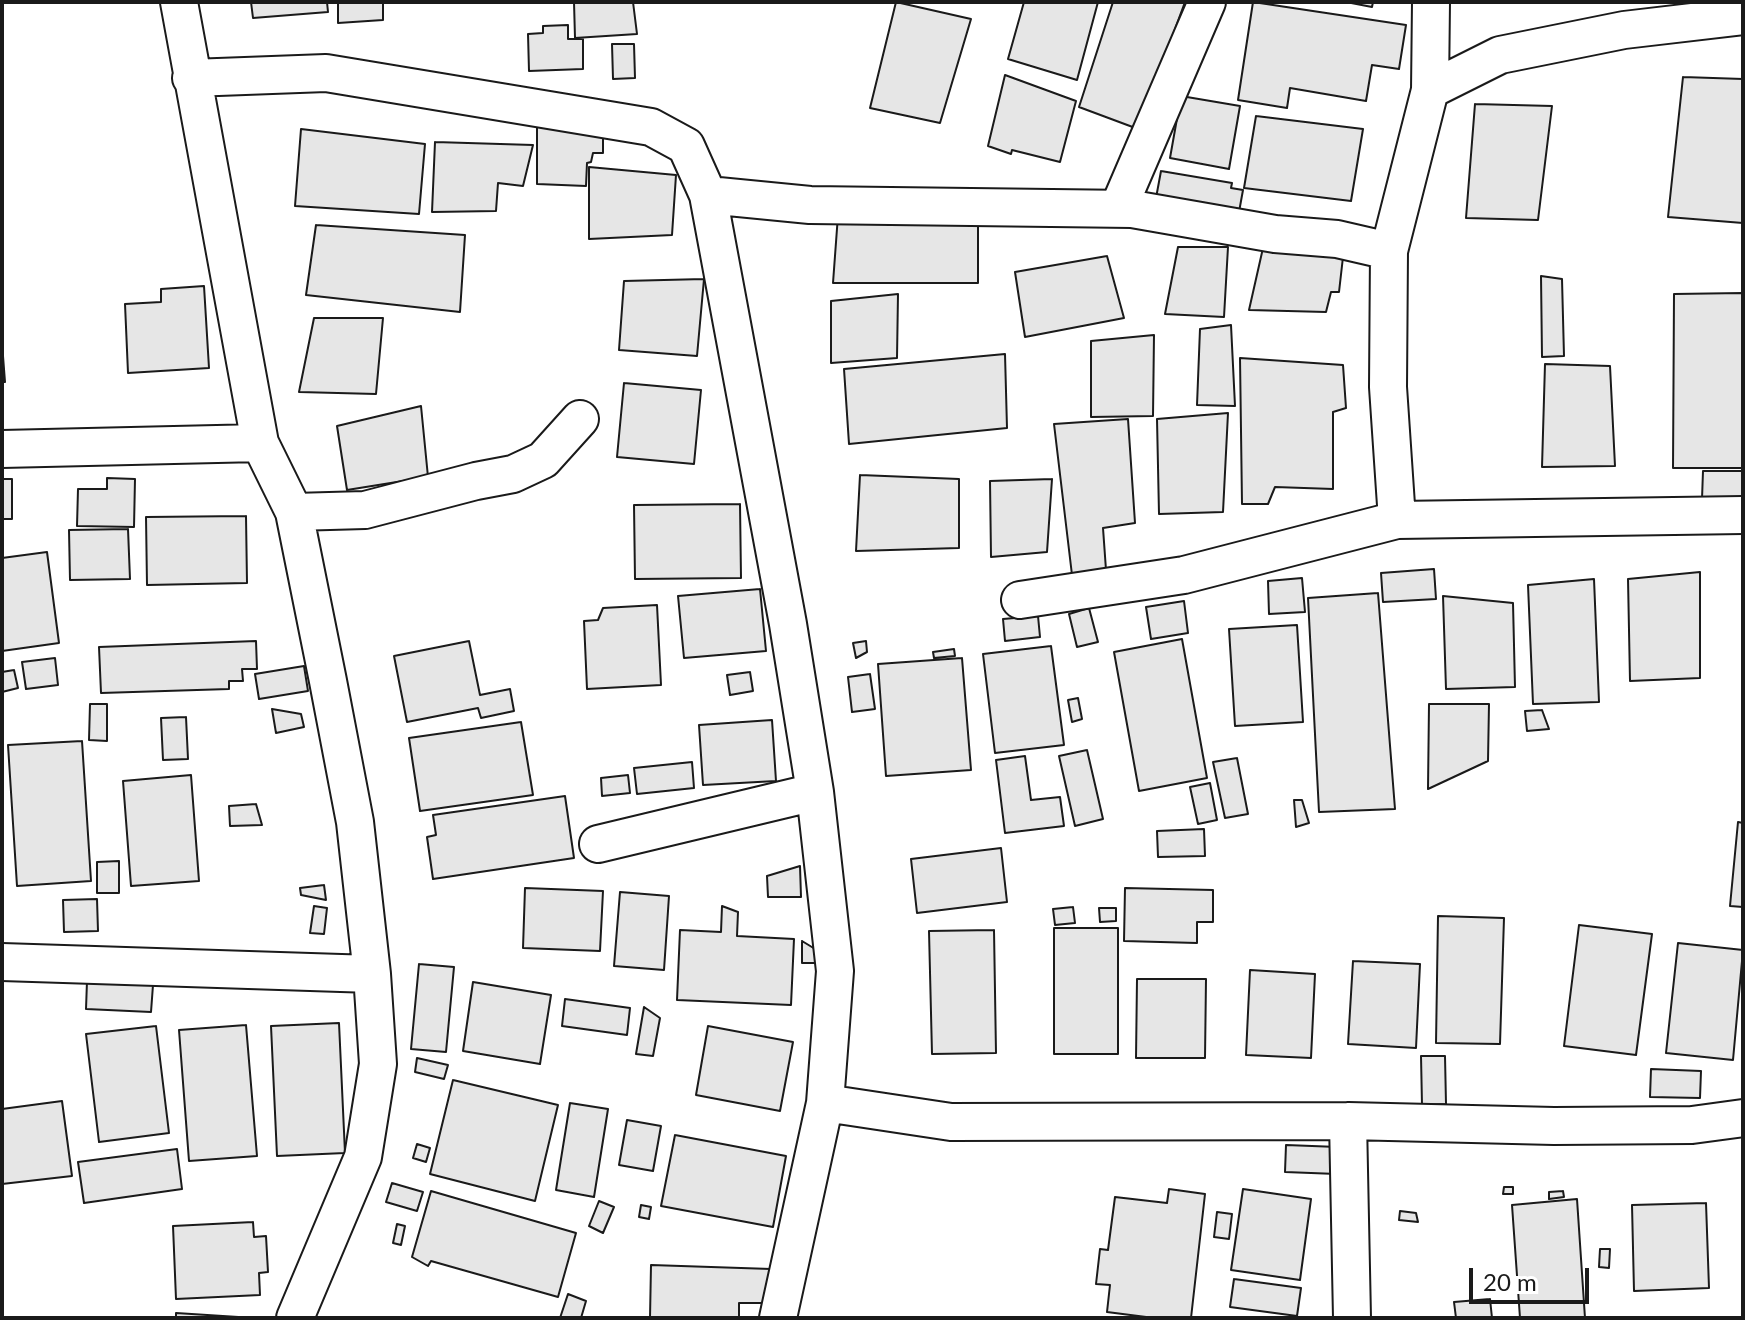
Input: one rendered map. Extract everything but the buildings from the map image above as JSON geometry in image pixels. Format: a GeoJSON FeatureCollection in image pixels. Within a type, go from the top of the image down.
{"type":"FeatureCollection","features":[{"type":"Feature","properties":{"kind":"street"},"geometry":{"type":"LineString","coordinates":[[179,2],[260,443],[294,512],[355,822],[372,974],[378,1064],[363,1157],[295,1318]]}},
{"type":"Feature","properties":{"kind":"street"},"geometry":{"type":"LineString","coordinates":[[1118,209],[1207,2]]}},
{"type":"Feature","properties":{"kind":"street"},"geometry":{"type":"LineString","coordinates":[[1397,520],[1388,387],[1389,251],[1430,90],[1431,2]]}},
{"type":"Feature","properties":{"kind":"street"},"geometry":{"type":"LineString","coordinates":[[1430,90],[1500,55],[1624,30],[1743,16]]}},
{"type":"Feature","properties":{"kind":"street"},"geometry":{"type":"LineString","coordinates":[[191,78],[326,73],[651,127],[686,146],[708,195],[788,624],[815,792],[835,971],[825,1103],[778,1318]]}},
{"type":"Feature","properties":{"kind":"street"},"geometry":{"type":"LineString","coordinates":[[708,195],[810,205],[1132,209],[1275,234],[1337,239],[1389,251]]}},
{"type":"Feature","properties":{"kind":"street"},"geometry":{"type":"LineString","coordinates":[[294,512],[365,510],[513,474],[543,460],[580,419]]}},
{"type":"Feature","properties":{"kind":"street"},"geometry":{"type":"LineString","coordinates":[[2,449],[260,443]]}},
{"type":"Feature","properties":{"kind":"street"},"geometry":{"type":"LineString","coordinates":[[1020,600],[1184,575],[1397,520],[1743,515]]}},
{"type":"Feature","properties":{"kind":"street"},"geometry":{"type":"LineString","coordinates":[[598,844],[815,792]]}},
{"type":"Feature","properties":{"kind":"street"},"geometry":{"type":"LineString","coordinates":[[2,962],[372,974]]}},
{"type":"Feature","properties":{"kind":"street"},"geometry":{"type":"LineString","coordinates":[[825,1103],[951,1122],[1348,1121],[1554,1126],[1692,1125],[1743,1118]]}},
{"type":"Feature","properties":{"kind":"street"},"geometry":{"type":"LineString","coordinates":[[1348,1121],[1352,1318]]}}]}
